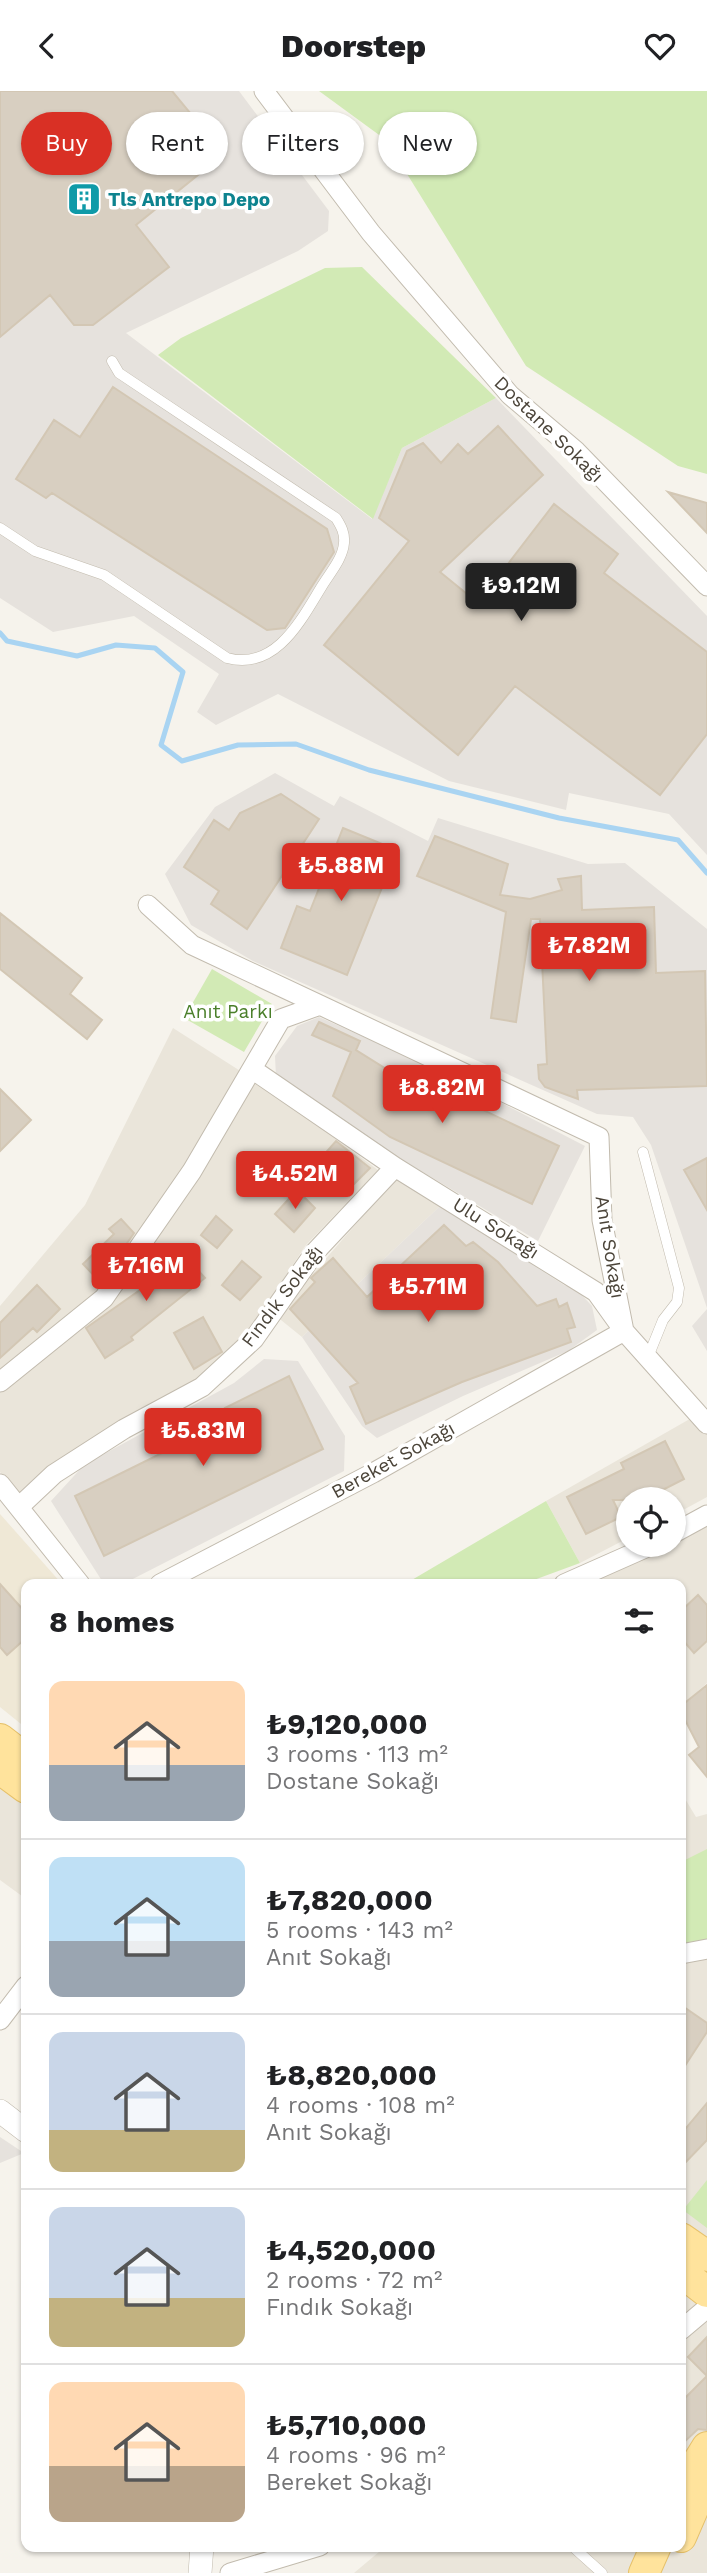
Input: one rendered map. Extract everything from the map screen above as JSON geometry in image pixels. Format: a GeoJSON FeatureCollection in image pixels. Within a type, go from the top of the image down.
{"type":"FeatureCollection","features":[{"type":"Feature","properties":{"kind":"main road"},"geometry":{"type":"LineString","coordinates":[[0,1739],[21,1755]]}},
{"type":"Feature","properties":{"kind":"main road"},"geometry":{"type":"LineString","coordinates":[[0,1769],[21,1784]]}},
{"type":"Feature","properties":{"kind":"main road"},"geometry":{"type":"LineString","coordinates":[[686,2241],[707,2256]]}},
{"type":"Feature","properties":{"kind":"main road"},"geometry":{"type":"LineString","coordinates":[[686,2276],[707,2292]]}},
{"type":"Feature","properties":{"kind":"main road"},"geometry":{"type":"LineString","coordinates":[[686,2481],[707,2447]]}},
{"type":"Feature","properties":{"kind":"main road"},"geometry":{"type":"LineString","coordinates":[[686,2525],[707,2477]]}},
{"type":"Feature","properties":{"kind":"main road"},"geometry":{"type":"LineString","coordinates":[[644,2573],[653,2552]]}},
{"type":"Feature","properties":{"kind":"main road"},"geometry":{"type":"LineString","coordinates":[[666,2573],[675,2552]]}},
{"type":"Feature","properties":{"kind":"street","name":"Dostane Sokağı"},"geometry":{"type":"LineString","coordinates":[[264,91],[370,233],[510,395],[576,451],[707,586]]}},
{"type":"Feature","properties":{"kind":"street"},"geometry":{"type":"LineString","coordinates":[[148,905],[192,945],[320,1005]]}},
{"type":"Feature","properties":{"kind":"street"},"geometry":{"type":"LineString","coordinates":[[0,1382],[104,1299],[192,1171],[281,1019],[320,1005]]}},
{"type":"Feature","properties":{"kind":"street","name":"Anıt Sokağı"},"geometry":{"type":"LineString","coordinates":[[320,1005],[599,1137],[602,1220],[624,1331]]}},
{"type":"Feature","properties":{"kind":"street","name":"Ulu Sokağı"},"geometry":{"type":"LineString","coordinates":[[252,1069],[395,1167],[596,1292],[624,1331],[707,1424]]}},
{"type":"Feature","properties":{"kind":"street","name":"Fındık Sokağı"},"geometry":{"type":"LineString","coordinates":[[20,1506],[54,1474],[124,1429],[202,1387],[254,1339],[314,1252],[395,1167]]}},
{"type":"Feature","properties":{"kind":"street","name":"Bereket Sokağı"},"geometry":{"type":"LineString","coordinates":[[170,1579],[373,1473],[624,1331]]}},
{"type":"Feature","properties":{"kind":"street"},"geometry":{"type":"LineString","coordinates":[[0,1484],[76,1579]]}},
{"type":"Feature","properties":{"kind":"street"},"geometry":{"type":"LineString","coordinates":[[686,1526],[707,1515]]}},
{"type":"Feature","properties":{"kind":"street"},"geometry":{"type":"LineString","coordinates":[[575,1579],[625,1557]]}},
{"type":"Feature","properties":{"kind":"street"},"geometry":{"type":"LineString","coordinates":[[686,1953],[707,1949]]}},
{"type":"Feature","properties":{"kind":"street"},"geometry":{"type":"LineString","coordinates":[[0,2019],[21,1992]]}},
{"type":"Feature","properties":{"kind":"street"},"geometry":{"type":"LineString","coordinates":[[0,2111],[21,2127]]}},
{"type":"Feature","properties":{"kind":"street"},"geometry":{"type":"LineString","coordinates":[[686,2326],[707,2308]]}},
{"type":"Feature","properties":{"kind":"street"},"geometry":{"type":"LineString","coordinates":[[200,2573],[202,2552]]}},
{"type":"Feature","properties":{"kind":"street"},"geometry":{"type":"LineString","coordinates":[[230,2573],[300,2552]]}},
{"type":"Feature","properties":{"kind":"lane"},"geometry":{"type":"LineString","coordinates":[[0,528],[35,551],[104,575],[227,658],[241,661],[258,657],[277,647],[293,632],[342,553],[344,534],[336,518],[119,373],[112,361]]}},
{"type":"Feature","properties":{"kind":"lane"},"geometry":{"type":"LineString","coordinates":[[643,1152],[680,1288],[677,1302],[663,1320],[648,1357]]}},
{"type":"Feature","properties":{"kind":"lane"},"geometry":{"type":"LineString","coordinates":[[579,2552],[602,2573]]}},
{"type":"Feature","properties":{"kind":"shaded area"},"geometry":{"type":"Polygon","coordinates":[[[0,91],[239,91],[255,112],[242,112],[242,175],[302,175],[329,211],[328,231],[298,251],[126,333],[372,519],[402,448],[496,398],[707,616],[707,855],[669,814],[569,793],[566,810],[449,781],[278,694],[216,725],[197,712],[219,674],[134,616],[53,632],[0,598],[0,91]]]}},
{"type":"Feature","properties":{"kind":"shaded area"},"geometry":{"type":"Polygon","coordinates":[[[275,773],[334,806],[340,796],[428,841],[438,818],[588,864],[625,863],[707,929],[707,1308],[651,1145],[633,1117],[597,1114],[253,961],[191,925],[165,874],[215,807],[275,773]]]}},
{"type":"Feature","properties":{"kind":"shaded area"},"geometry":{"type":"Polygon","coordinates":[[[319,1017],[436,1069],[585,1146],[538,1241],[396,1156],[276,1077],[275,1056],[297,1026],[319,1017]]]}},
{"type":"Feature","properties":{"kind":"shaded area"},"geometry":{"type":"Polygon","coordinates":[[[173,1028],[267,1088],[378,1170],[306,1245],[247,1334],[198,1381],[20,1493],[0,1472],[0,1306],[85,1205],[173,1028]]]}},
{"type":"Feature","properties":{"kind":"shaded area"},"geometry":{"type":"Polygon","coordinates":[[[396,1178],[440,1206],[302,1337],[276,1316],[396,1178]]]}},
{"type":"Feature","properties":{"kind":"shaded area"},"geometry":{"type":"Polygon","coordinates":[[[440,1206],[564,1285],[576,1289],[592,1306],[597,1330],[568,1351],[463,1396],[377,1438],[362,1426],[302,1337],[440,1206]]]}},
{"type":"Feature","properties":{"kind":"shaded area"},"geometry":{"type":"Polygon","coordinates":[[[707,1309],[707,1351],[692,1326],[707,1309]]]}},
{"type":"Feature","properties":{"kind":"shaded area"},"geometry":{"type":"Polygon","coordinates":[[[264,1359],[298,1361],[345,1436],[344,1471],[133,1579],[101,1579],[51,1501],[84,1465],[234,1383],[264,1359]]]}},
{"type":"Feature","properties":{"kind":"shaded area"},"geometry":{"type":"Polygon","coordinates":[[[695,1416],[707,1431],[707,1497],[686,1508],[686,1487],[616,1487],[616,1544],[580,1563],[546,1501],[695,1416]]]}},
{"type":"Feature","properties":{"kind":"shaded area"},"geometry":{"type":"Polygon","coordinates":[[[0,1514],[58,1579],[21,1579],[21,1724],[0,1707],[0,1514]]]}},
{"type":"Feature","properties":{"kind":"shaded area"},"geometry":{"type":"Polygon","coordinates":[[[707,1523],[707,1683],[686,1702],[686,1579],[593,1579],[638,1557],[686,1557],[686,1533],[707,1523]]]}},
{"type":"Feature","properties":{"kind":"shaded area"},"geometry":{"type":"Polygon","coordinates":[[[0,1782],[21,1798],[21,1895],[0,1880],[0,1782]]]}},
{"type":"Feature","properties":{"kind":"shaded area"},"geometry":{"type":"Polygon","coordinates":[[[686,1800],[696,1817],[707,1814],[707,2237],[686,2223],[686,1800]]]}},
{"type":"Feature","properties":{"kind":"shaded area"},"geometry":{"type":"Polygon","coordinates":[[[0,2137],[21,2151],[21,2154],[0,2163],[0,2137]]]}},
{"type":"Feature","properties":{"kind":"shaded area"},"geometry":{"type":"Polygon","coordinates":[[[686,2292],[707,2307],[707,2573],[354,2573],[379,2552],[686,2552],[686,2292]]]}},
{"type":"Feature","properties":{"kind":"green space"},"geometry":{"type":"Polygon","coordinates":[[[319,91],[707,91],[707,474],[678,466],[526,366],[408,175],[477,175],[477,112],[378,112],[378,134],[364,124],[364,112],[348,112],[319,91]]]}},
{"type":"Feature","properties":{"kind":"green space"},"geometry":{"type":"Polygon","coordinates":[[[362,267],[496,398],[402,448],[373,519],[158,355],[181,338],[325,268],[362,267]]]}},
{"type":"Feature","properties":{"kind":"green space","name":"Anıt Parkı"},"geometry":{"type":"Polygon","coordinates":[[[212,969],[272,1004],[244,1052],[184,1018],[212,969]]]}},
{"type":"Feature","properties":{"kind":"green space"},"geometry":{"type":"Polygon","coordinates":[[[546,1501],[580,1563],[537,1579],[413,1579],[546,1501]]]}},
{"type":"Feature","properties":{"kind":"green space"},"geometry":{"type":"Polygon","coordinates":[[[707,1849],[707,1939],[687,1944],[686,1942],[686,1860],[707,1849]]]}},
{"type":"Feature","properties":{"kind":"green space"},"geometry":{"type":"Polygon","coordinates":[[[707,2180],[707,2228],[686,2212],[686,2206],[707,2180]]]}},
{"type":"Feature","properties":{"kind":"building","name":"Tls Antrepo Depo"},"geometry":{"type":"Polygon","coordinates":[[[0,91],[172,91],[189,112],[126,112],[126,175],[198,175],[136,225],[169,267],[93,325],[74,325],[50,295],[0,337],[0,91]]]}},
{"type":"Feature","properties":{"kind":"building"},"geometry":{"type":"Polygon","coordinates":[[[113,387],[327,529],[334,552],[285,628],[267,630],[52,493],[46,498],[16,479],[54,420],[80,437],[113,387]]]}},
{"type":"Feature","properties":{"kind":"building"},"geometry":{"type":"Polygon","coordinates":[[[498,426],[543,475],[440,572],[478,603],[554,504],[618,554],[604,573],[707,652],[707,734],[660,795],[515,686],[458,755],[324,645],[409,541],[379,518],[407,451],[423,443],[441,463],[458,444],[468,454],[498,426]]]}},
{"type":"Feature","properties":{"kind":"building"},"geometry":{"type":"Polygon","coordinates":[[[668,492],[707,503],[707,533],[668,492]]]}},
{"type":"Feature","properties":{"kind":"building"},"geometry":{"type":"Polygon","coordinates":[[[281,794],[319,819],[247,929],[211,904],[219,891],[184,867],[214,820],[229,830],[240,813],[281,794]]]}},
{"type":"Feature","properties":{"kind":"building"},"geometry":{"type":"Polygon","coordinates":[[[343,828],[397,850],[347,975],[281,948],[297,906],[310,911],[343,828]]]}},
{"type":"Feature","properties":{"kind":"building"},"geometry":{"type":"Polygon","coordinates":[[[435,836],[508,864],[500,895],[530,899],[562,890],[558,879],[581,876],[582,910],[654,907],[656,973],[705,971],[707,1086],[577,1090],[578,1099],[545,1087],[539,1079],[538,1065],[547,1064],[540,919],[531,919],[516,1022],[491,1018],[506,912],[417,876],[435,836]]]}},
{"type":"Feature","properties":{"kind":"building"},"geometry":{"type":"Polygon","coordinates":[[[0,913],[82,978],[70,994],[102,1020],[87,1039],[0,969],[0,913]]]}},
{"type":"Feature","properties":{"kind":"building"},"geometry":{"type":"Polygon","coordinates":[[[319,1022],[360,1041],[356,1050],[436,1100],[441,1090],[559,1146],[532,1204],[390,1137],[333,1096],[351,1052],[312,1035],[319,1022]]]}},
{"type":"Feature","properties":{"kind":"building"},"geometry":{"type":"Polygon","coordinates":[[[0,1089],[31,1120],[0,1151],[0,1089]]]}},
{"type":"Feature","properties":{"kind":"building"},"geometry":{"type":"Polygon","coordinates":[[[336,1141],[370,1168],[351,1187],[321,1158],[336,1141]]]}},
{"type":"Feature","properties":{"kind":"building"},"geometry":{"type":"Polygon","coordinates":[[[707,1158],[707,1210],[684,1170],[707,1158]]]}},
{"type":"Feature","properties":{"kind":"building"},"geometry":{"type":"Polygon","coordinates":[[[297,1190],[315,1208],[294,1232],[275,1214],[297,1190]]]}},
{"type":"Feature","properties":{"kind":"building"},"geometry":{"type":"Polygon","coordinates":[[[216,1216],[232,1230],[217,1248],[201,1235],[216,1216]]]}},
{"type":"Feature","properties":{"kind":"building"},"geometry":{"type":"Polygon","coordinates":[[[121,1219],[134,1233],[100,1282],[83,1264],[114,1234],[109,1229],[121,1219]]]}},
{"type":"Feature","properties":{"kind":"building"},"geometry":{"type":"Polygon","coordinates":[[[444,1225],[466,1246],[473,1242],[498,1262],[537,1306],[556,1299],[559,1307],[567,1303],[575,1327],[567,1329],[571,1342],[462,1382],[366,1424],[350,1387],[358,1383],[290,1309],[315,1282],[311,1278],[333,1258],[367,1297],[444,1225]]]}},
{"type":"Feature","properties":{"kind":"building"},"geometry":{"type":"Polygon","coordinates":[[[177,1247],[205,1278],[131,1337],[133,1340],[105,1358],[86,1328],[157,1278],[150,1270],[177,1247]]]}},
{"type":"Feature","properties":{"kind":"building"},"geometry":{"type":"Polygon","coordinates":[[[242,1261],[261,1277],[240,1300],[222,1285],[242,1261]]]}},
{"type":"Feature","properties":{"kind":"building"},"geometry":{"type":"Polygon","coordinates":[[[37,1285],[60,1309],[37,1332],[33,1328],[0,1358],[0,1323],[37,1285]]]}},
{"type":"Feature","properties":{"kind":"building"},"geometry":{"type":"Polygon","coordinates":[[[203,1317],[222,1352],[194,1369],[174,1333],[203,1317]]]}},
{"type":"Feature","properties":{"kind":"building"},"geometry":{"type":"Polygon","coordinates":[[[289,1376],[323,1449],[104,1556],[75,1496],[231,1419],[225,1408],[289,1376]]]}},
{"type":"Feature","properties":{"kind":"building"},"geometry":{"type":"Polygon","coordinates":[[[665,1441],[684,1479],[668,1487],[616,1487],[616,1500],[613,1500],[616,1519],[586,1534],[567,1497],[624,1469],[621,1463],[665,1441]]]}},
{"type":"Feature","properties":{"kind":"building"},"geometry":{"type":"Polygon","coordinates":[[[0,1584],[21,1607],[21,1642],[7,1655],[0,1647],[0,1584]]]}},
{"type":"Feature","properties":{"kind":"building"},"geometry":{"type":"Polygon","coordinates":[[[698,1595],[707,1605],[707,1641],[694,1653],[686,1644],[686,1606],[698,1595]]]}},
{"type":"Feature","properties":{"kind":"building"},"geometry":{"type":"Polygon","coordinates":[[[707,1685],[707,1777],[689,1755],[699,1747],[686,1722],[686,1702],[707,1685]]]}},
{"type":"Feature","properties":{"kind":"building"},"geometry":{"type":"Polygon","coordinates":[[[686,2008],[707,2023],[707,2032],[686,2064],[686,2008]]]}},
{"type":"Feature","properties":{"kind":"building"},"geometry":{"type":"Polygon","coordinates":[[[707,2103],[707,2140],[686,2162],[686,2128],[707,2103]]]}},
{"type":"Feature","properties":{"kind":"building"},"geometry":{"type":"Polygon","coordinates":[[[707,2337],[707,2376],[688,2357],[707,2337]]]}},
{"type":"Feature","properties":{"kind":"building"},"geometry":{"type":"Polygon","coordinates":[[[707,2376],[707,2430],[698,2429],[686,2440],[686,2397],[707,2376]]]}},
{"type":"Feature","properties":{"kind":"waterway"},"geometry":{"type":"LineString","coordinates":[[0,633],[7,641],[77,656],[116,645],[155,648],[183,672],[161,745],[182,761],[238,745],[296,744],[369,770],[559,818],[678,840],[707,873]]}},
{"type":"Feature","properties":{"kind":"place","name":"Tls Antrepo Depo"},"geometry":{"type":"Point","coordinates":[84,199]}}]}
